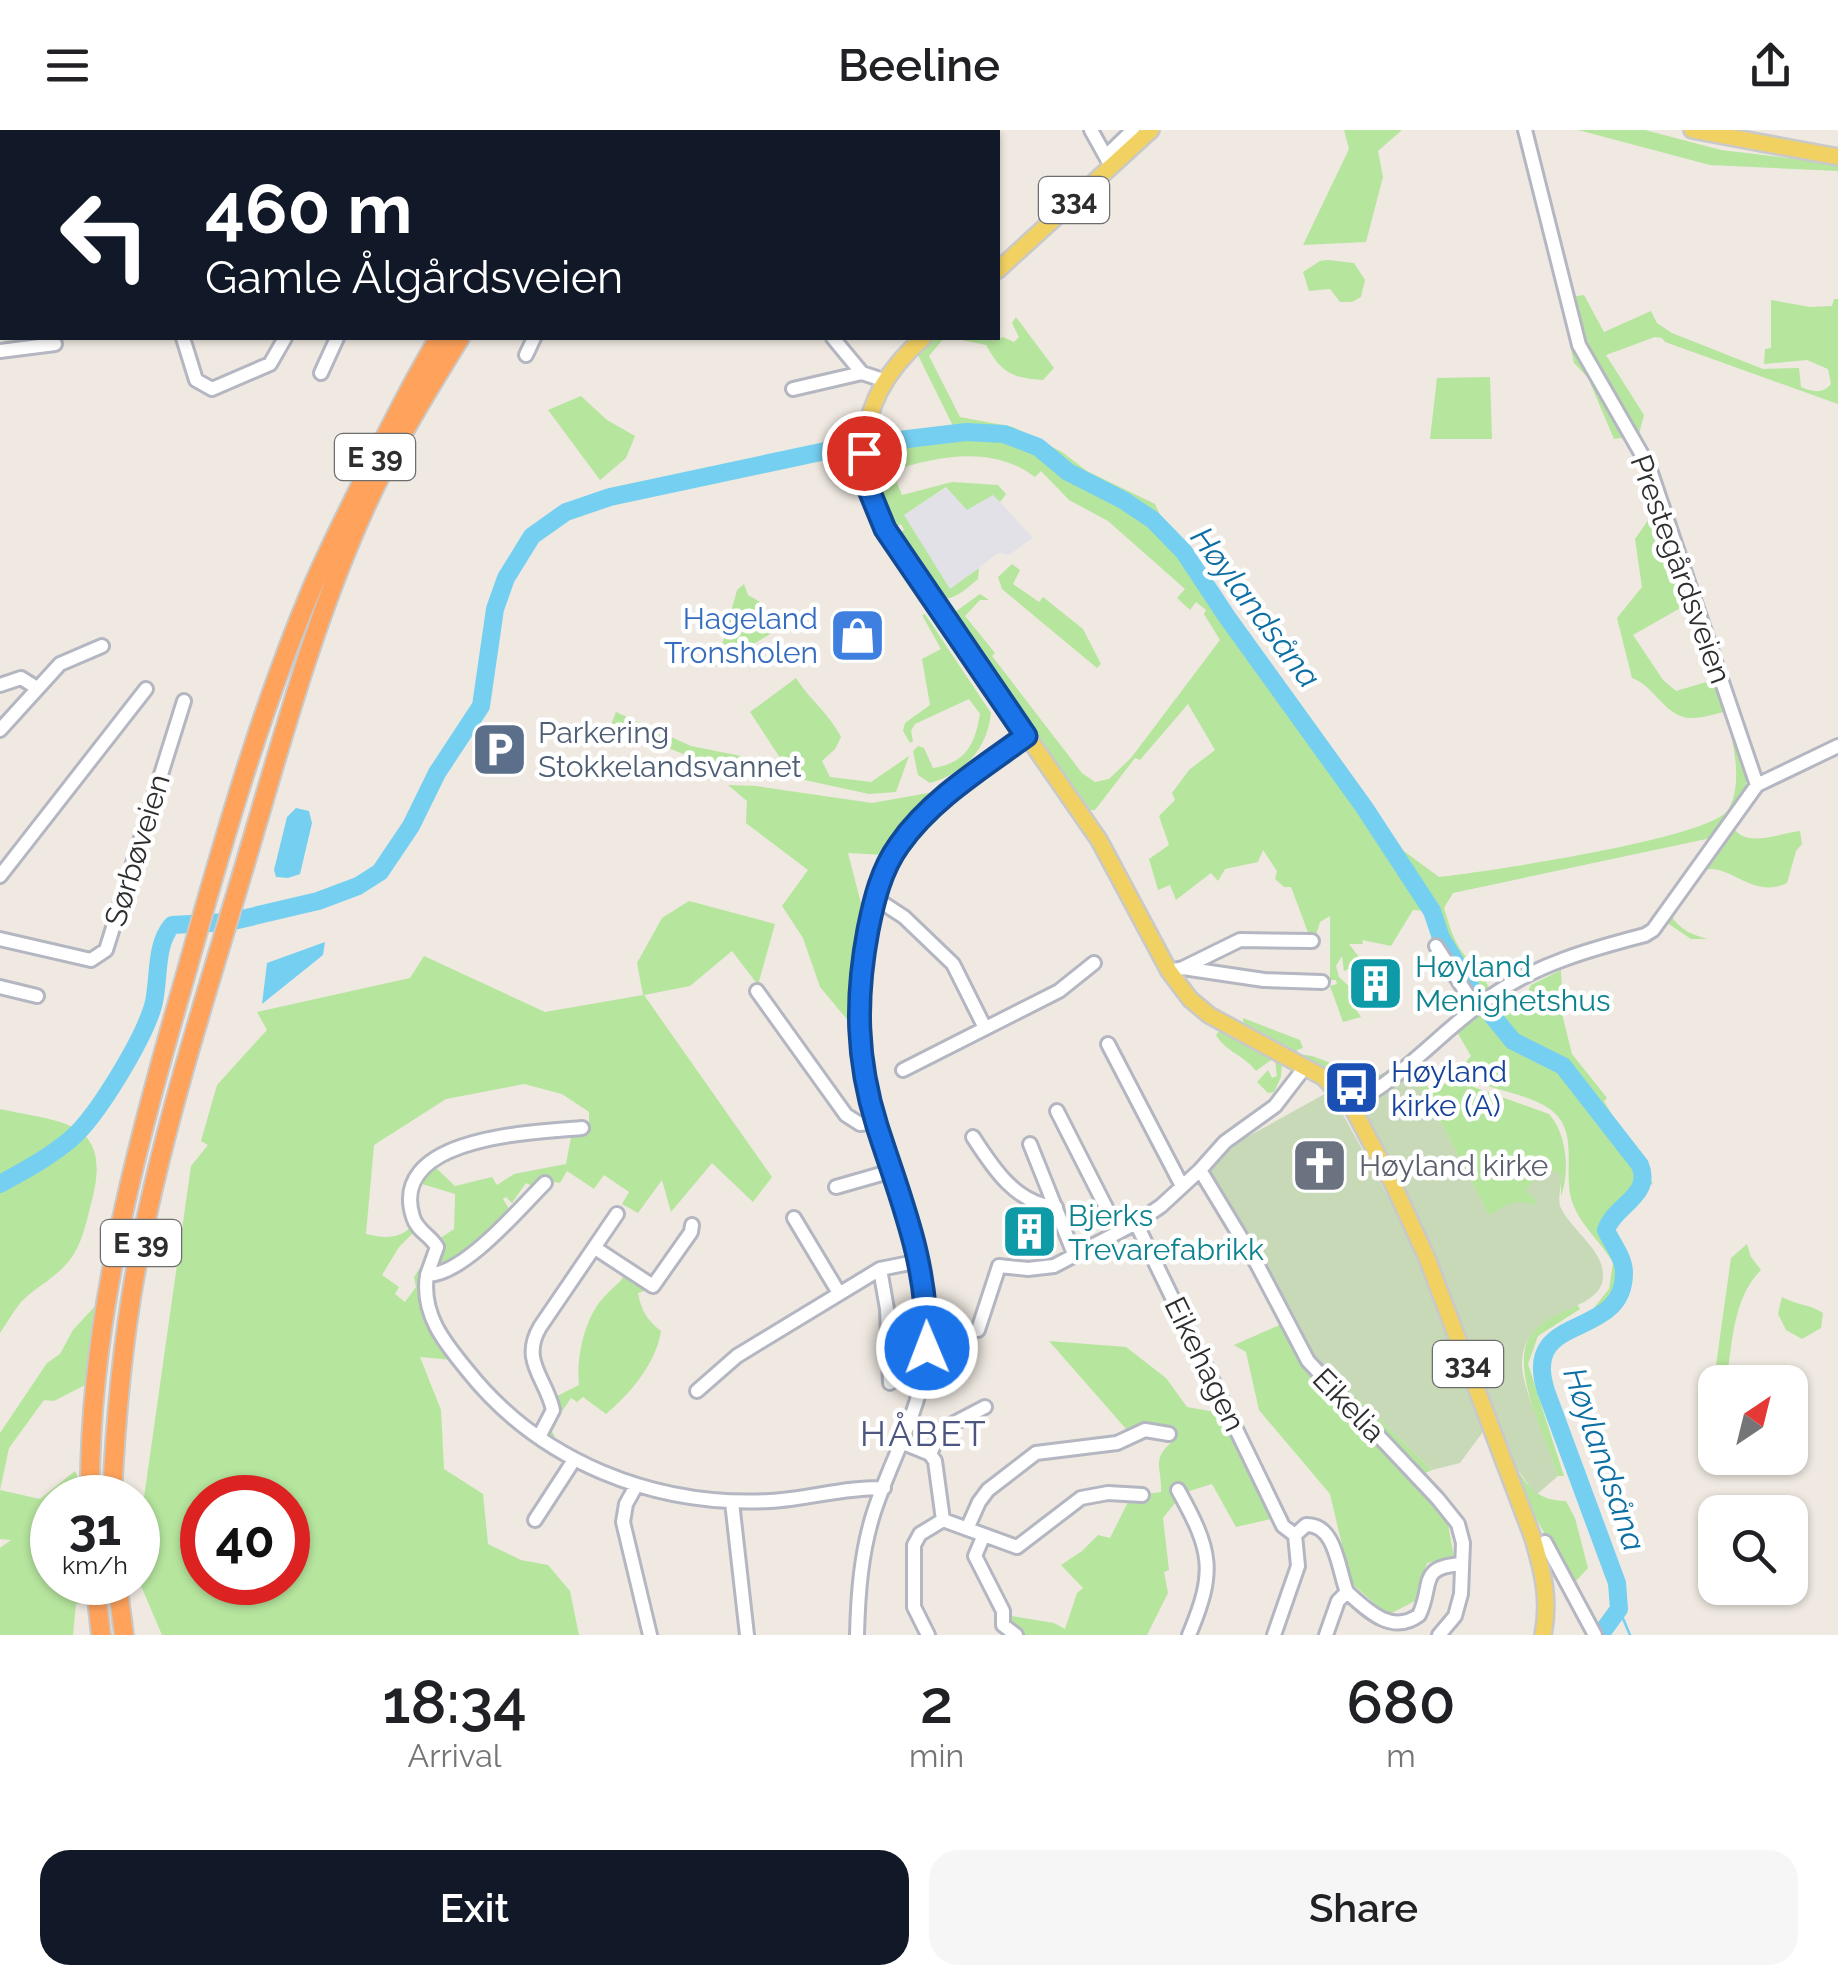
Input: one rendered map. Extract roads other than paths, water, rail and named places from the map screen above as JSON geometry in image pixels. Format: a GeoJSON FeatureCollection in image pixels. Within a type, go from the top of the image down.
{"type":"FeatureCollection","features":[{"type":"Feature","properties":{"kind":"highway","name":"E 39"},"geometry":{"type":"LineString","coordinates":[[91,1475],[96,1380],[113,1270],[149,1111],[220,852],[263,718],[395,416],[438,340]]}},
{"type":"Feature","properties":{"kind":"highway","name":"E 39"},"geometry":{"type":"LineString","coordinates":[[331,567],[459,340]]}},
{"type":"Feature","properties":{"kind":"highway","name":"E 39"},"geometry":{"type":"LineString","coordinates":[[114,1475],[120,1382],[143,1234],[322,587]]}},
{"type":"Feature","properties":{"kind":"highway"},"geometry":{"type":"LineString","coordinates":[[97,1605],[101,1635]]}},
{"type":"Feature","properties":{"kind":"highway"},"geometry":{"type":"LineString","coordinates":[[120,1605],[124,1635]]}},
{"type":"Feature","properties":{"kind":"main road","name":"334"},"geometry":{"type":"LineString","coordinates":[[1000,268],[1108,161],[1150,130]]}},
{"type":"Feature","properties":{"kind":"main road"},"geometry":{"type":"LineString","coordinates":[[1692,130],[1838,157]]}},
{"type":"Feature","properties":{"kind":"main road","name":"334"},"geometry":{"type":"LineString","coordinates":[[921,340],[886,380],[870,414],[864,447],[869,490],[885,529],[1099,840],[1190,999],[1208,1015],[1334,1085],[1351,1105],[1427,1258],[1534,1538],[1546,1582],[1542,1635]]}},
{"type":"Feature","properties":{"kind":"street"},"geometry":{"type":"LineString","coordinates":[[1091,130],[1108,161],[1133,130]]}},
{"type":"Feature","properties":{"kind":"street","name":"Prestegårdsveien"},"geometry":{"type":"LineString","coordinates":[[1526,130],[1579,345],[1649,468],[1757,784]]}},
{"type":"Feature","properties":{"kind":"street"},"geometry":{"type":"LineString","coordinates":[[184,340],[194,376],[201,386],[212,389],[270,364],[284,340]]}},
{"type":"Feature","properties":{"kind":"street"},"geometry":{"type":"LineString","coordinates":[[321,374],[336,340]]}},
{"type":"Feature","properties":{"kind":"street"},"geometry":{"type":"LineString","coordinates":[[526,355],[533,340]]}},
{"type":"Feature","properties":{"kind":"street"},"geometry":{"type":"LineString","coordinates":[[835,340],[862,373]]}},
{"type":"Feature","properties":{"kind":"street"},"geometry":{"type":"LineString","coordinates":[[0,351],[55,344]]}},
{"type":"Feature","properties":{"kind":"street"},"geometry":{"type":"LineString","coordinates":[[793,389],[862,373],[886,380]]}},
{"type":"Feature","properties":{"kind":"street"},"geometry":{"type":"LineString","coordinates":[[0,730],[68,659],[102,646]]}},
{"type":"Feature","properties":{"kind":"street"},"geometry":{"type":"LineString","coordinates":[[0,685],[20,678],[37,688]]}},
{"type":"Feature","properties":{"kind":"street"},"geometry":{"type":"LineString","coordinates":[[0,876],[146,689]]}},
{"type":"Feature","properties":{"kind":"street","name":"Sørbøveien"},"geometry":{"type":"LineString","coordinates":[[0,939],[91,960],[106,950],[184,700]]}},
{"type":"Feature","properties":{"kind":"street"},"geometry":{"type":"LineString","coordinates":[[857,1635],[865,1544],[903,1444],[927,1348],[920,1261],[862,1070],[857,1022],[874,898],[886,866],[915,824],[1026,736]]}},
{"type":"Feature","properties":{"kind":"street"},"geometry":{"type":"LineString","coordinates":[[1351,1105],[1386,1086],[1481,1004],[1537,971],[1582,951],[1653,930],[1757,784],[1838,746]]}},
{"type":"Feature","properties":{"kind":"street"},"geometry":{"type":"LineString","coordinates":[[874,898],[904,917],[952,964],[985,1028]]}},
{"type":"Feature","properties":{"kind":"street"},"geometry":{"type":"LineString","coordinates":[[1176,970],[1240,940],[1312,941]]}},
{"type":"Feature","properties":{"kind":"street"},"geometry":{"type":"LineString","coordinates":[[1436,946],[1481,1004]]}},
{"type":"Feature","properties":{"kind":"street"},"geometry":{"type":"LineString","coordinates":[[903,1070],[1058,991],[1094,962]]}},
{"type":"Feature","properties":{"kind":"street"},"geometry":{"type":"LineString","coordinates":[[1176,970],[1322,982]]}},
{"type":"Feature","properties":{"kind":"street"},"geometry":{"type":"LineString","coordinates":[[0,988],[37,996]]}},
{"type":"Feature","properties":{"kind":"street"},"geometry":{"type":"LineString","coordinates":[[757,991],[846,1116],[860,1124],[876,1122]]}},
{"type":"Feature","properties":{"kind":"street"},"geometry":{"type":"LineString","coordinates":[[1108,1044],[1182,1186]]}},
{"type":"Feature","properties":{"kind":"street"},"geometry":{"type":"LineString","coordinates":[[978,1330],[999,1266],[1054,1266],[1136,1223],[1200,1170],[1225,1142],[1276,1106],[1305,1067]]}},
{"type":"Feature","properties":{"kind":"street"},"geometry":{"type":"LineString","coordinates":[[1057,1111],[1118,1231]]}},
{"type":"Feature","properties":{"kind":"street"},"geometry":{"type":"LineString","coordinates":[[582,1128],[519,1133],[464,1144],[437,1156],[422,1172],[412,1196],[412,1216],[436,1247],[427,1276],[426,1303],[447,1346],[501,1409],[538,1437],[574,1460],[636,1486],[732,1502],[884,1488]]}},
{"type":"Feature","properties":{"kind":"street"},"geometry":{"type":"LineString","coordinates":[[974,1137],[1013,1188],[1036,1204],[1056,1207]]}},
{"type":"Feature","properties":{"kind":"street"},"geometry":{"type":"LineString","coordinates":[[1030,1144],[1074,1254]]}},
{"type":"Feature","properties":{"kind":"street","name":"Eikelia"},"geometry":{"type":"LineString","coordinates":[[1200,1170],[1308,1361],[1458,1524],[1463,1543],[1460,1602],[1444,1634]]}},
{"type":"Feature","properties":{"kind":"street"},"geometry":{"type":"LineString","coordinates":[[836,1187],[892,1171]]}},
{"type":"Feature","properties":{"kind":"street"},"geometry":{"type":"LineString","coordinates":[[427,1276],[441,1275],[512,1221],[546,1183]]}},
{"type":"Feature","properties":{"kind":"street"},"geometry":{"type":"LineString","coordinates":[[538,1437],[553,1410],[534,1370],[532,1345],[540,1327],[618,1214]]}},
{"type":"Feature","properties":{"kind":"street"},"geometry":{"type":"LineString","coordinates":[[794,1218],[838,1293]]}},
{"type":"Feature","properties":{"kind":"street","name":"Eikehagen"},"geometry":{"type":"LineString","coordinates":[[1136,1223],[1283,1526],[1295,1535]]}},
{"type":"Feature","properties":{"kind":"street"},"geometry":{"type":"LineString","coordinates":[[595,1248],[652,1286],[691,1232],[692,1225]]}},
{"type":"Feature","properties":{"kind":"street"},"geometry":{"type":"LineString","coordinates":[[697,1391],[737,1356],[880,1268],[920,1261]]}},
{"type":"Feature","properties":{"kind":"street"},"geometry":{"type":"LineString","coordinates":[[880,1268],[887,1309],[890,1383]]}},
{"type":"Feature","properties":{"kind":"street"},"geometry":{"type":"LineString","coordinates":[[930,1454],[941,1430],[984,1406]]}},
{"type":"Feature","properties":{"kind":"street"},"geometry":{"type":"LineString","coordinates":[[967,1528],[988,1490],[1036,1453],[1117,1443],[1145,1430],[1169,1434]]}},
{"type":"Feature","properties":{"kind":"street"},"geometry":{"type":"LineString","coordinates":[[903,1444],[930,1454],[938,1472],[943,1520]]}},
{"type":"Feature","properties":{"kind":"street"},"geometry":{"type":"LineString","coordinates":[[535,1520],[574,1460]]}},
{"type":"Feature","properties":{"kind":"street"},"geometry":{"type":"LineString","coordinates":[[636,1486],[626,1504],[624,1522],[650,1635]]}},
{"type":"Feature","properties":{"kind":"street"},"geometry":{"type":"LineString","coordinates":[[1178,1490],[1202,1540],[1208,1579],[1189,1635]]}},
{"type":"Feature","properties":{"kind":"street"},"geometry":{"type":"LineString","coordinates":[[928,1635],[914,1608],[914,1545],[920,1534],[943,1520],[1017,1547],[1081,1498],[1142,1495]]}},
{"type":"Feature","properties":{"kind":"street"},"geometry":{"type":"LineString","coordinates":[[732,1502],[747,1635]]}},
{"type":"Feature","properties":{"kind":"street"},"geometry":{"type":"LineString","coordinates":[[1274,1635],[1298,1566],[1295,1535],[1306,1526],[1313,1524],[1325,1530],[1347,1592],[1385,1622],[1402,1624],[1419,1615],[1430,1575],[1436,1568],[1462,1564]]}},
{"type":"Feature","properties":{"kind":"street"},"geometry":{"type":"LineString","coordinates":[[983,1536],[975,1556],[1003,1611],[1003,1625],[1016,1635]]}},
{"type":"Feature","properties":{"kind":"street"},"geometry":{"type":"LineString","coordinates":[[1545,1542],[1594,1634]]}},
{"type":"Feature","properties":{"kind":"street"},"geometry":{"type":"LineString","coordinates":[[1326,1635],[1338,1600],[1347,1592]]}},
{"type":"Feature","properties":{"kind":"water"},"geometry":{"type":"Polygon","coordinates":[[[296,808],[309,811],[312,823],[300,874],[276,877],[274,870],[287,817],[296,808]]]}},
{"type":"Feature","properties":{"kind":"water"},"geometry":{"type":"Polygon","coordinates":[[[325,942],[323,955],[262,1004],[267,963],[325,942]]]}},
{"type":"Feature","properties":{"kind":"waterway","name":"Høylandsåna"},"geometry":{"type":"LineString","coordinates":[[0,1184],[72,1138],[106,1095],[148,1020],[162,943],[172,925],[229,922],[318,901],[358,886],[380,872],[481,706],[495,609],[506,578],[532,536],[566,512],[610,497],[849,446],[966,432],[1004,434],[1038,447],[1068,472],[1123,500],[1153,520],[1184,552],[1364,807],[1432,911],[1441,938],[1476,996],[1513,1041],[1563,1066],[1640,1165],[1643,1176],[1637,1193],[1606,1230],[1623,1267],[1620,1295],[1608,1309],[1559,1336],[1547,1348],[1542,1366],[1546,1391],[1617,1583],[1619,1609],[1600,1635]]}},
{"type":"Feature","properties":{"kind":"waterway"},"geometry":{"type":"LineString","coordinates":[[1619,1609],[1630,1635]]}},
{"type":"Feature","properties":{"kind":"place","name":"Hageland Tronsholen"},"geometry":{"type":"Point","coordinates":[857,635]}},
{"type":"Feature","properties":{"kind":"place","name":"Parkering Stokkelandsvannet"},"geometry":{"type":"Point","coordinates":[499,749]}},
{"type":"Feature","properties":{"kind":"place","name":"Høyland Menighetshus"},"geometry":{"type":"Point","coordinates":[1376,983]}},
{"type":"Feature","properties":{"kind":"place","name":"Høyland kirke (A)"},"geometry":{"type":"Point","coordinates":[1352,1088]}},
{"type":"Feature","properties":{"kind":"place","name":"Høyland kirke"},"geometry":{"type":"Point","coordinates":[1320,1165]}},
{"type":"Feature","properties":{"kind":"place","name":"Bjerks Trevarefabrikk"},"geometry":{"type":"Point","coordinates":[1029,1232]}},
{"type":"Feature","properties":{"kind":"district","name":"HÅBET"},"geometry":{"type":"Point","coordinates":[924,1433]}}]}
